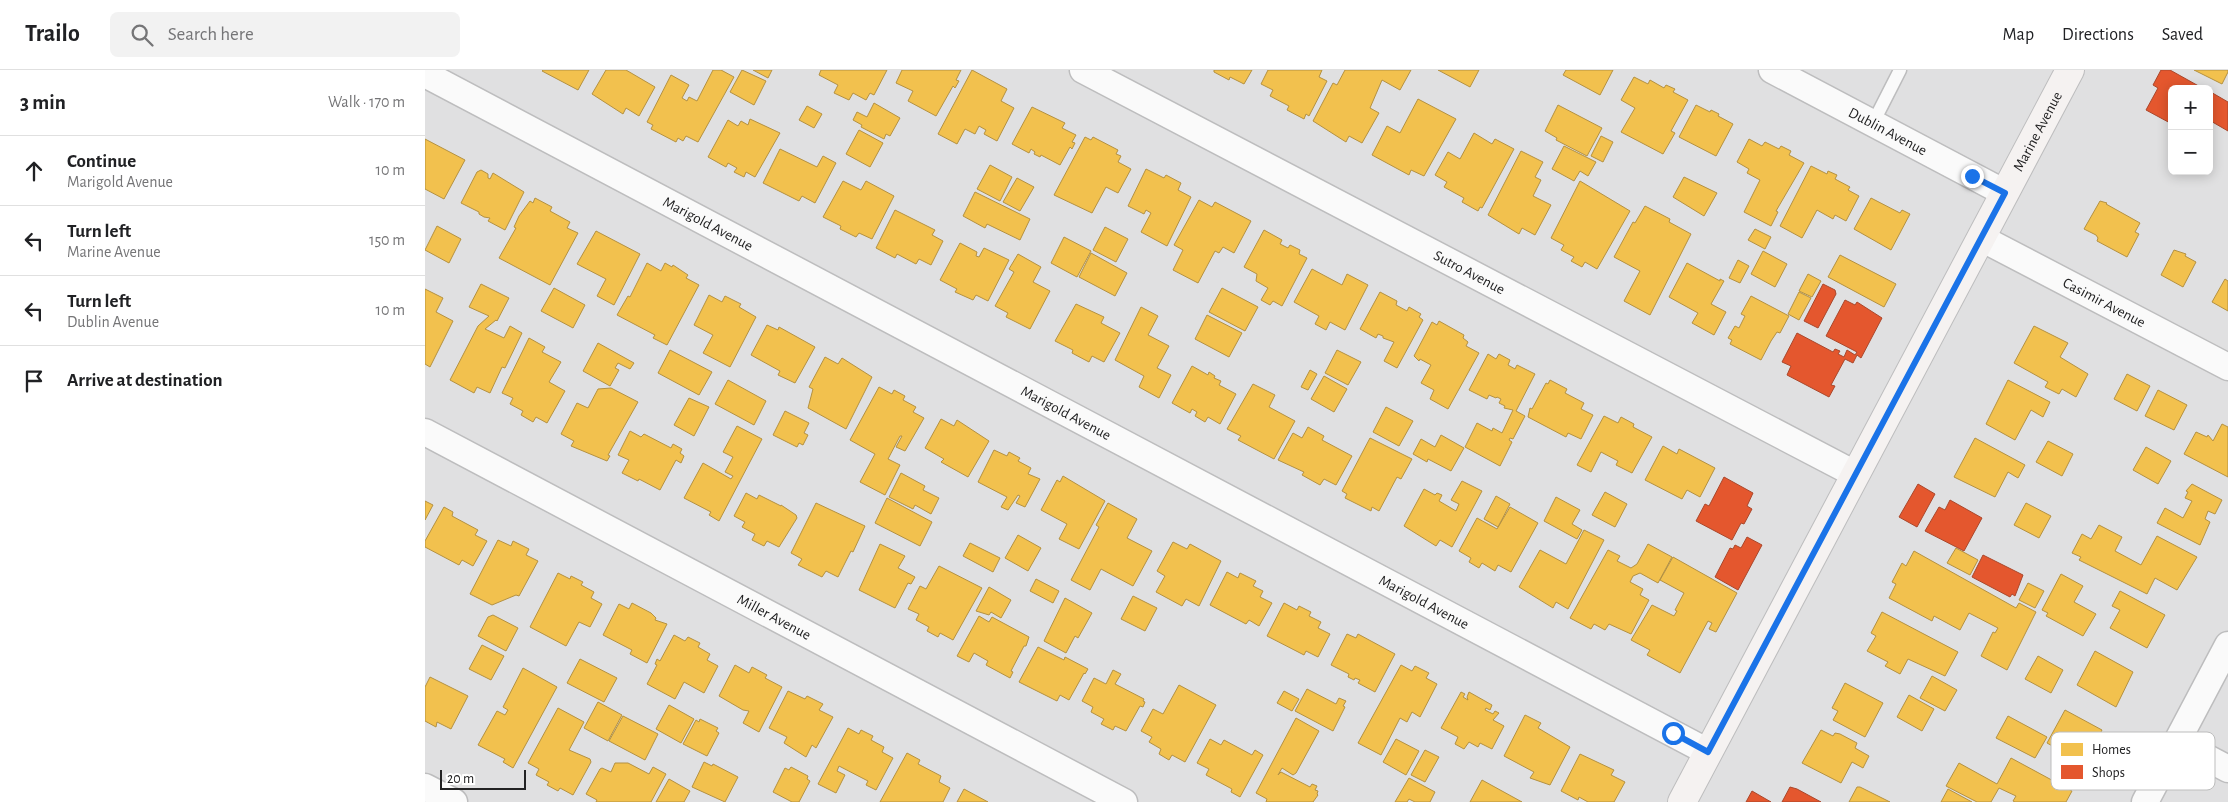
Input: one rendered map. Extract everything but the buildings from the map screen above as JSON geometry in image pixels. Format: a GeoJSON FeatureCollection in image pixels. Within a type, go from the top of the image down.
{"type":"FeatureCollection","features":[{"type":"Feature","properties":{"kind":"main road","name":"Marine Avenue"},"geometry":{"type":"LineString","coordinates":[[1682,802],[2070,70]]}},
{"type":"Feature","properties":{"kind":"street","name":"Sutro Avenue"},"geometry":{"type":"LineString","coordinates":[[1083,70],[1855,474]]}},
{"type":"Feature","properties":{"kind":"street","name":"Dublin Avenue"},"geometry":{"type":"LineString","coordinates":[[1772,70],[2005,193]]}},
{"type":"Feature","properties":{"kind":"street","name":"Marigold Avenue"},"geometry":{"type":"LineString","coordinates":[[425,74],[1708,752]]}},
{"type":"Feature","properties":{"kind":"street","name":"Casimir Avenue"},"geometry":{"type":"LineString","coordinates":[[1981,238],[2228,367]]}},
{"type":"Feature","properties":{"kind":"street","name":"Miller Avenue"},"geometry":{"type":"LineString","coordinates":[[425,432],[1124,802]]}},
{"type":"Feature","properties":{"kind":"street"},"geometry":{"type":"LineString","coordinates":[[2182,732],[2228,645]]}},
{"type":"Feature","properties":{"kind":"street"},"geometry":{"type":"LineString","coordinates":[[2215,762],[2228,769]]}},
{"type":"Feature","properties":{"kind":"street"},"geometry":{"type":"LineString","coordinates":[[425,787],[453,802]]}},
{"type":"Feature","properties":{"kind":"street"},"geometry":{"type":"LineString","coordinates":[[2145,802],[2151,790]]}},
{"type":"Feature","properties":{"kind":"lane"},"geometry":{"type":"LineString","coordinates":[[1873,123],[1900,70]]}},
{"type":"Feature","properties":{"kind":"route"},"geometry":{"type":"LineString","coordinates":[[1673,733],[1708,752],[2005,193],[1972,176]]}}]}
